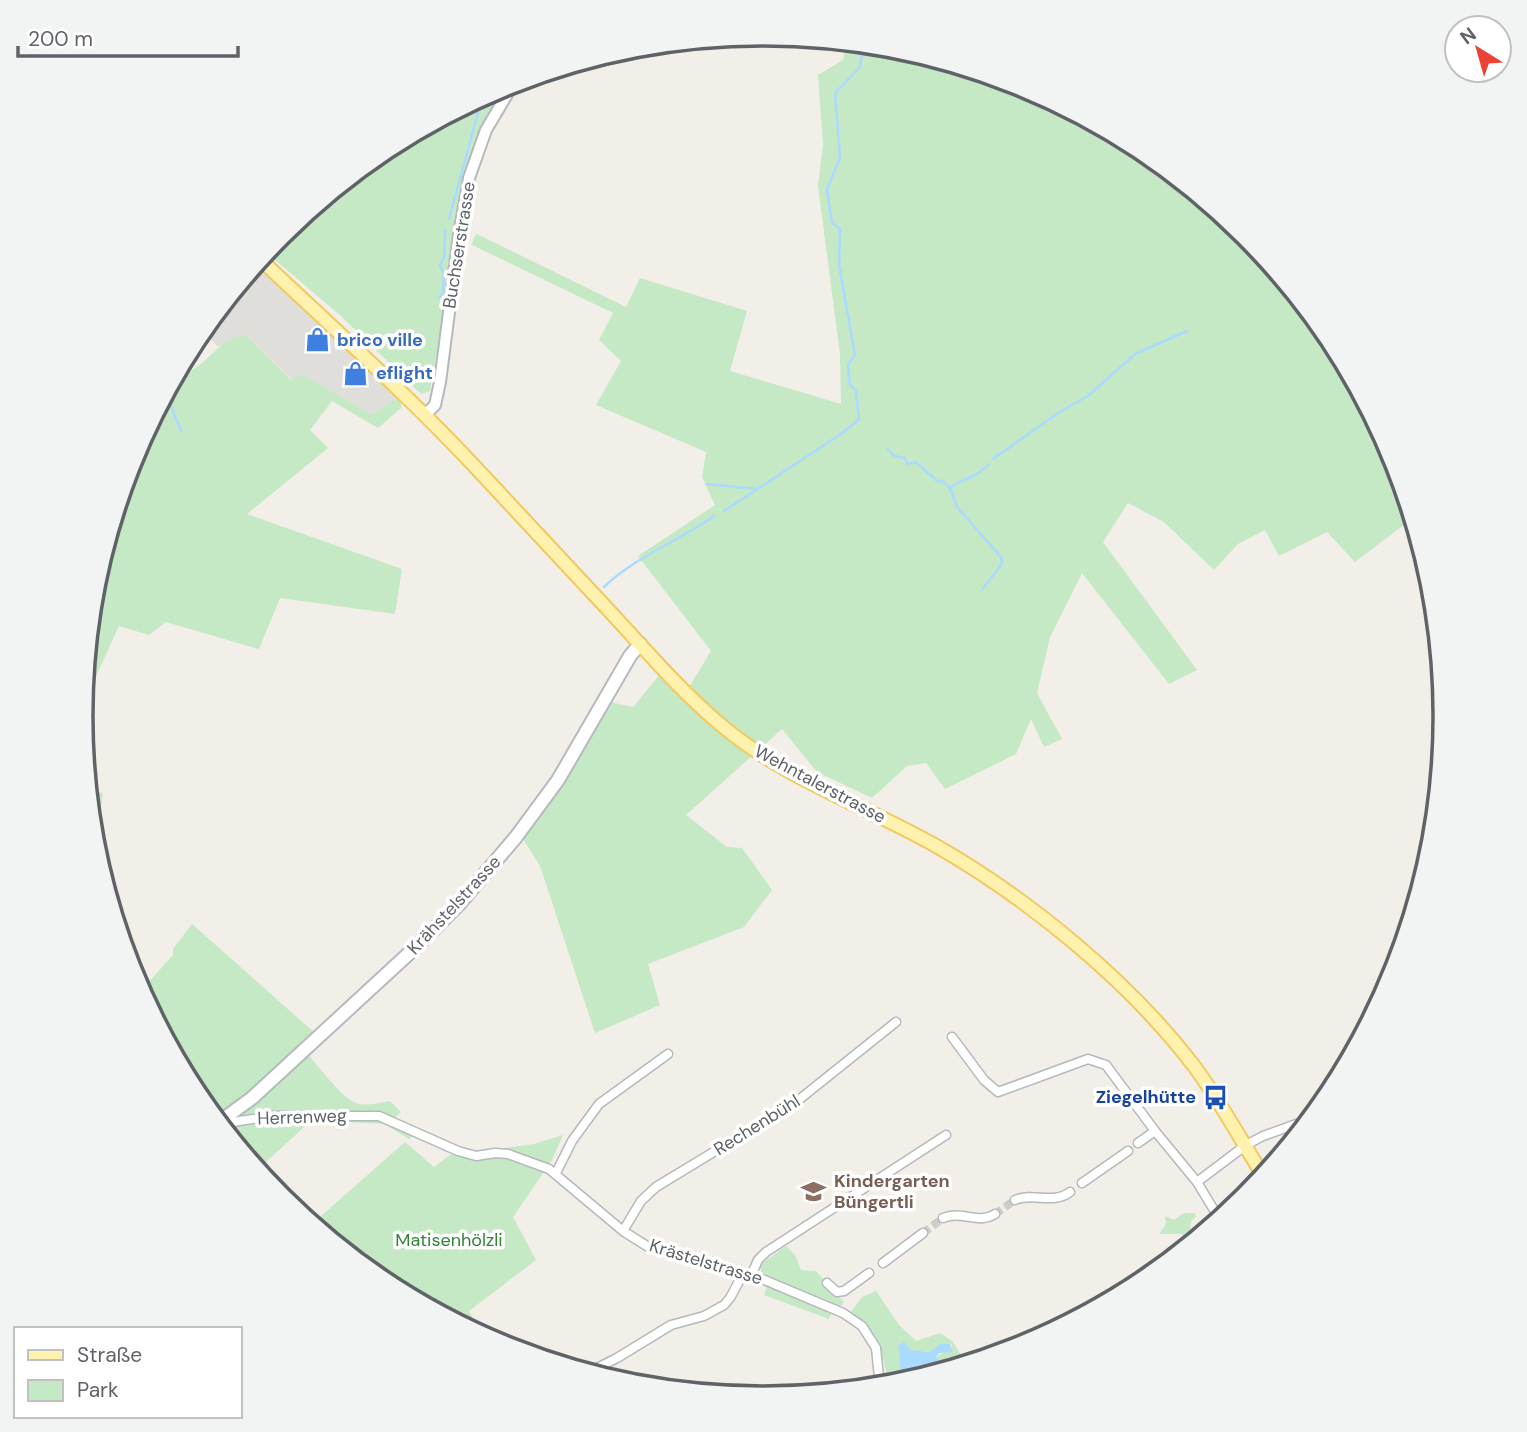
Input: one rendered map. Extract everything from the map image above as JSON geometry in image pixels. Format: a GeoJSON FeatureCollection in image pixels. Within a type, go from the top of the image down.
{"type":"FeatureCollection","features":[{"type":"Feature","properties":{"kind":"main road","name":"Wehntalerstrasse"},"geometry":{"type":"LineString","coordinates":[[267,265],[426,414],[705,710],[752,749],[795,775],[941,849],[1016,899],[1059,932],[1140,1003],[1193,1065],[1259,1168]]}},
{"type":"Feature","properties":{"kind":"main road","name":"Krähstelstrasse"},"geometry":{"type":"LineString","coordinates":[[227,1117],[252,1098],[418,946],[460,903],[516,838],[558,780],[629,656],[640,644]]}},
{"type":"Feature","properties":{"kind":"street","name":"Buchserstrasse"},"geometry":{"type":"LineString","coordinates":[[426,414],[435,405],[440,382],[469,178],[486,130],[505,98]]}},
{"type":"Feature","properties":{"kind":"street","name":"Rechenbühl"},"geometry":{"type":"LineString","coordinates":[[623,1231],[641,1201],[656,1186],[796,1102],[896,1022]]}},
{"type":"Feature","properties":{"kind":"street"},"geometry":{"type":"LineString","coordinates":[[952,1037],[984,1080],[998,1092],[1088,1059],[1098,1060],[1106,1065],[1197,1182],[1215,1212]]}},
{"type":"Feature","properties":{"kind":"street"},"geometry":{"type":"LineString","coordinates":[[556,1173],[572,1141],[599,1104],[668,1054]]}},
{"type":"Feature","properties":{"kind":"street","name":"Herrenweg"},"geometry":{"type":"LineString","coordinates":[[230,1122],[273,1116],[385,1117]]}},
{"type":"Feature","properties":{"kind":"street","name":"Krästelstrasse"},"geometry":{"type":"LineString","coordinates":[[385,1117],[458,1151],[476,1156],[508,1154],[556,1173],[623,1231],[650,1248],[747,1275],[834,1308],[862,1326],[876,1348],[879,1376]]}},
{"type":"Feature","properties":{"kind":"street"},"geometry":{"type":"LineString","coordinates":[[1197,1182],[1246,1145],[1290,1130]]}},
{"type":"Feature","properties":{"kind":"street"},"geometry":{"type":"LineString","coordinates":[[1138,1143],[1155,1131]]}},
{"type":"Feature","properties":{"kind":"street"},"geometry":{"type":"LineString","coordinates":[[600,1366],[671,1325],[704,1316],[724,1305],[766,1252],[946,1135]]}},
{"type":"Feature","properties":{"kind":"street"},"geometry":{"type":"LineString","coordinates":[[1082,1183],[1128,1151]]}},
{"type":"Feature","properties":{"kind":"street"},"geometry":{"type":"LineString","coordinates":[[1015,1200],[1028,1196],[1062,1198],[1070,1192]]}},
{"type":"Feature","properties":{"kind":"street"},"geometry":{"type":"LineString","coordinates":[[943,1218],[962,1214],[978,1219],[989,1218],[995,1214]]}},
{"type":"Feature","properties":{"kind":"street"},"geometry":{"type":"LineString","coordinates":[[883,1263],[923,1233]]}},
{"type":"Feature","properties":{"kind":"street"},"geometry":{"type":"LineString","coordinates":[[827,1283],[837,1292],[844,1291],[869,1273]]}},
{"type":"Feature","properties":{"kind":"shaded area"},"geometry":{"type":"Polygon","coordinates":[[[265,268],[398,397],[372,415],[303,374],[292,380],[246,334],[218,347],[210,338],[265,268]]]}},
{"type":"Feature","properties":{"kind":"green space"},"geometry":{"type":"Polygon","coordinates":[[[845,50],[894,58],[979,81],[1020,97],[1099,135],[1136,158],[1206,212],[1268,274],[1321,343],[1365,419],[1383,459],[1405,524],[1355,562],[1327,532],[1279,556],[1265,530],[1238,544],[1214,570],[1164,522],[1128,503],[1103,542],[1197,670],[1169,684],[1082,573],[1050,637],[1037,693],[1062,739],[1044,747],[1031,719],[1016,754],[945,789],[926,763],[907,766],[872,798],[817,772],[782,729],[686,815],[727,847],[742,848],[772,890],[744,927],[648,964],[660,1005],[595,1033],[540,866],[523,839],[610,702],[633,707],[661,673],[685,694],[711,651],[638,556],[715,505],[702,477],[706,452],[596,405],[621,361],[599,340],[613,313],[472,245],[474,237],[477,234],[626,307],[640,278],[747,311],[730,371],[841,404],[840,354],[818,186],[823,144],[818,75],[843,60],[845,50]]]}},
{"type":"Feature","properties":{"kind":"green space"},"geometry":{"type":"Polygon","coordinates":[[[496,102],[478,133],[460,189],[430,391],[421,394],[341,316],[274,259],[321,212],[391,158],[428,135],[496,102]]]}},
{"type":"Feature","properties":{"kind":"green space"},"geometry":{"type":"Polygon","coordinates":[[[246,334],[291,380],[303,374],[372,415],[398,397],[402,407],[378,428],[332,401],[310,430],[328,448],[247,514],[402,569],[395,614],[280,598],[259,649],[166,622],[149,635],[119,626],[94,681],[106,585],[116,542],[144,459],[162,419],[188,373],[225,342],[246,334]]]}},
{"type":"Feature","properties":{"kind":"green space"},"geometry":{"type":"Polygon","coordinates":[[[98,792],[103,793],[100,811],[98,792]]]}},
{"type":"Feature","properties":{"kind":"green space"},"geometry":{"type":"Polygon","coordinates":[[[192,924],[317,1035],[303,1048],[340,1091],[352,1101],[361,1104],[390,1101],[401,1112],[392,1120],[416,1134],[409,1139],[384,1124],[312,1120],[264,1163],[206,1089],[162,1013],[148,982],[173,955],[173,949],[192,924]]]}},
{"type":"Feature","properties":{"kind":"green space","name":"Matisenhölzli"},"geometry":{"type":"Polygon","coordinates":[[[563,1135],[552,1160],[513,1217],[536,1260],[469,1311],[474,1320],[428,1297],[391,1274],[319,1218],[405,1142],[434,1167],[450,1155],[534,1144],[563,1135]]]}},
{"type":"Feature","properties":{"kind":"green space"},"geometry":{"type":"Polygon","coordinates":[[[1184,1213],[1195,1213],[1196,1217],[1191,1221],[1191,1232],[1185,1237],[1182,1234],[1159,1234],[1166,1224],[1165,1216],[1174,1220],[1184,1213]]]}},
{"type":"Feature","properties":{"kind":"green space"},"geometry":{"type":"Polygon","coordinates":[[[786,1246],[795,1255],[801,1270],[816,1271],[844,1302],[841,1307],[762,1276],[760,1265],[786,1246]]]}},
{"type":"Feature","properties":{"kind":"green space"},"geometry":{"type":"Polygon","coordinates":[[[767,1286],[832,1312],[829,1319],[764,1295],[767,1286]]]}},
{"type":"Feature","properties":{"kind":"green space"},"geometry":{"type":"Polygon","coordinates":[[[876,1291],[899,1325],[916,1341],[940,1333],[953,1342],[961,1355],[938,1364],[936,1357],[953,1347],[951,1344],[941,1343],[930,1352],[911,1350],[904,1343],[900,1345],[902,1372],[887,1375],[873,1336],[851,1312],[862,1297],[876,1291]]]}},
{"type":"Feature","properties":{"kind":"water"},"geometry":{"type":"Polygon","coordinates":[[[904,1342],[911,1350],[930,1352],[941,1343],[950,1344],[953,1352],[939,1353],[936,1357],[939,1363],[902,1372],[898,1346],[904,1342]]]}},
{"type":"Feature","properties":{"kind":"waterway"},"geometry":{"type":"LineString","coordinates":[[724,511],[844,432],[859,419],[856,391],[850,385],[848,365],[855,355],[839,265],[840,229],[832,223],[827,189],[840,158],[835,93],[860,67],[862,53]]}},
{"type":"Feature","properties":{"kind":"waterway"},"geometry":{"type":"LineString","coordinates":[[449,219],[479,110]]}},
{"type":"Feature","properties":{"kind":"waterway"},"geometry":{"type":"LineString","coordinates":[[439,298],[443,294],[444,274],[440,266],[444,257],[445,231]]}},
{"type":"Feature","properties":{"kind":"waterway"},"geometry":{"type":"LineString","coordinates":[[993,459],[1061,411],[1088,396],[1135,354],[1187,331]]}},
{"type":"Feature","properties":{"kind":"waterway"},"geometry":{"type":"LineString","coordinates":[[170,404],[181,431]]}},
{"type":"Feature","properties":{"kind":"waterway"},"geometry":{"type":"LineString","coordinates":[[888,449],[894,456],[905,458],[907,464],[916,462],[937,481],[942,481],[950,488],[957,507],[1001,557],[1002,564],[983,588]]}},
{"type":"Feature","properties":{"kind":"waterway"},"geometry":{"type":"LineString","coordinates":[[951,487],[980,472],[989,464]]}},
{"type":"Feature","properties":{"kind":"waterway"},"geometry":{"type":"LineString","coordinates":[[707,484],[756,489]]}},
{"type":"Feature","properties":{"kind":"waterway"},"geometry":{"type":"LineString","coordinates":[[604,587],[629,567],[714,516]]}},
{"type":"Feature","properties":{"kind":"tunnel"},"geometry":{"type":"LineString","coordinates":[[995,1214],[1015,1200]]}},
{"type":"Feature","properties":{"kind":"tunnel"},"geometry":{"type":"LineString","coordinates":[[923,1233],[943,1218]]}},
{"type":"Feature","properties":{"kind":"place","name":"brico ville"},"geometry":{"type":"Point","coordinates":[317,340]}},
{"type":"Feature","properties":{"kind":"place","name":"eflight"},"geometry":{"type":"Point","coordinates":[356,373]}},
{"type":"Feature","properties":{"kind":"place","name":"Ziegelhütte"},"geometry":{"type":"Point","coordinates":[1216,1097]}},
{"type":"Feature","properties":{"kind":"place","name":"Kindergarten Büngertli"},"geometry":{"type":"Point","coordinates":[814,1191]}}]}
